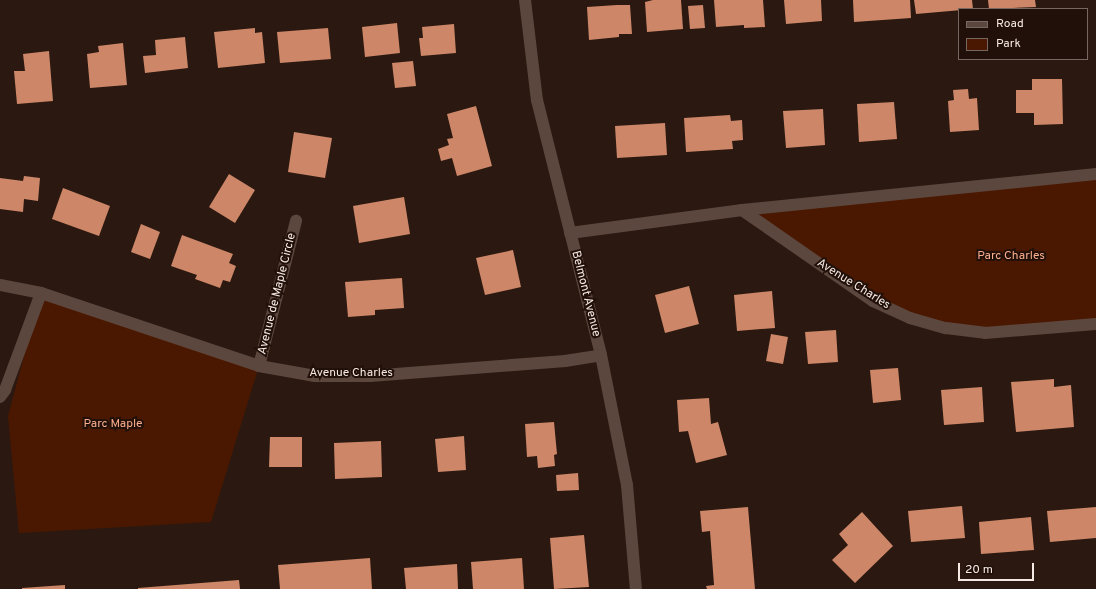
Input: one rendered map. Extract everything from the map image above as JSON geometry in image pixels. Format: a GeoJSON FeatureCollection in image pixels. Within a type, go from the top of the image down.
{"type":"FeatureCollection","features":[{"type":"Feature","properties":{"kind":"street","name":"Belmont Avenue"},"geometry":{"type":"LineString","coordinates":[[525,0],[537,100],[600,355],[627,485],[636,589]]}},
{"type":"Feature","properties":{"kind":"street"},"geometry":{"type":"LineString","coordinates":[[570,233],[742,210],[1096,174]]}},
{"type":"Feature","properties":{"kind":"street","name":"Avenue Charles"},"geometry":{"type":"LineString","coordinates":[[742,210],[873,300],[910,318],[946,328],[985,333],[1096,324]]}},
{"type":"Feature","properties":{"kind":"street","name":"Avenue de Maple Circle"},"geometry":{"type":"LineString","coordinates":[[259,366],[296,221]]}},
{"type":"Feature","properties":{"kind":"street","name":"Avenue Charles"},"geometry":{"type":"LineString","coordinates":[[0,285],[41,293],[259,366],[315,376],[370,376],[565,361],[600,355]]}},
{"type":"Feature","properties":{"kind":"street"},"geometry":{"type":"LineString","coordinates":[[0,397],[5,390],[41,293]]}},
{"type":"Feature","properties":{"kind":"green space","name":"Parc Charles"},"geometry":{"type":"Polygon","coordinates":[[[1096,174],[1096,324],[985,333],[910,318],[742,210],[1096,174]]]}},
{"type":"Feature","properties":{"kind":"green space","name":"Parc Maple"},"geometry":{"type":"Polygon","coordinates":[[[41,293],[259,366],[211,522],[19,533],[8,416],[41,293]]]}},
{"type":"Feature","properties":{"kind":"building"},"geometry":{"type":"Polygon","coordinates":[[[653,0],[681,0],[683,29],[647,32],[645,2],[653,0]]]}},
{"type":"Feature","properties":{"kind":"building"},"geometry":{"type":"Polygon","coordinates":[[[714,0],[763,0],[765,27],[744,28],[744,25],[716,27],[714,0]]]}},
{"type":"Feature","properties":{"kind":"building"},"geometry":{"type":"Polygon","coordinates":[[[784,0],[821,0],[822,21],[786,24],[784,0]]]}},
{"type":"Feature","properties":{"kind":"building"},"geometry":{"type":"Polygon","coordinates":[[[853,0],[910,0],[911,18],[854,22],[853,0]]]}},
{"type":"Feature","properties":{"kind":"building"},"geometry":{"type":"Polygon","coordinates":[[[914,0],[972,0],[973,8],[958,8],[958,10],[916,14],[914,0]]]}},
{"type":"Feature","properties":{"kind":"building"},"geometry":{"type":"Polygon","coordinates":[[[988,0],[1035,0],[1036,7],[1012,8],[989,8],[988,0]]]}},
{"type":"Feature","properties":{"kind":"building"},"geometry":{"type":"Polygon","coordinates":[[[630,5],[632,34],[619,34],[619,37],[589,40],[587,7],[630,5]]]}},
{"type":"Feature","properties":{"kind":"building"},"geometry":{"type":"Polygon","coordinates":[[[703,5],[705,28],[690,29],[688,6],[703,5]]]}},
{"type":"Feature","properties":{"kind":"building"},"geometry":{"type":"Polygon","coordinates":[[[397,23],[400,53],[365,57],[362,27],[397,23]]]}},
{"type":"Feature","properties":{"kind":"building"},"geometry":{"type":"Polygon","coordinates":[[[454,24],[456,53],[421,56],[419,38],[423,38],[422,27],[454,24]]]}},
{"type":"Feature","properties":{"kind":"building"},"geometry":{"type":"Polygon","coordinates":[[[255,28],[255,33],[262,32],[265,63],[218,68],[214,32],[255,28]]]}},
{"type":"Feature","properties":{"kind":"building"},"geometry":{"type":"Polygon","coordinates":[[[328,28],[331,59],[280,63],[277,32],[328,28]]]}},
{"type":"Feature","properties":{"kind":"building"},"geometry":{"type":"Polygon","coordinates":[[[185,37],[188,68],[145,73],[143,56],[156,55],[155,40],[185,37]]]}},
{"type":"Feature","properties":{"kind":"building"},"geometry":{"type":"Polygon","coordinates":[[[123,43],[127,85],[90,88],[87,54],[99,52],[98,46],[123,43]]]}},
{"type":"Feature","properties":{"kind":"building"},"geometry":{"type":"Polygon","coordinates":[[[49,51],[53,101],[17,104],[14,71],[25,71],[23,54],[49,51]]]}},
{"type":"Feature","properties":{"kind":"building"},"geometry":{"type":"Polygon","coordinates":[[[413,61],[416,86],[395,88],[392,63],[413,61]]]}},
{"type":"Feature","properties":{"kind":"building"},"geometry":{"type":"Polygon","coordinates":[[[1032,79],[1062,79],[1063,124],[1034,125],[1034,113],[1016,113],[1016,90],[1032,90],[1032,79]]]}},
{"type":"Feature","properties":{"kind":"building"},"geometry":{"type":"Polygon","coordinates":[[[968,89],[969,99],[977,98],[979,130],[950,132],[948,101],[954,100],[953,90],[968,89]]]}},
{"type":"Feature","properties":{"kind":"building"},"geometry":{"type":"Polygon","coordinates":[[[894,102],[897,139],[859,142],[857,104],[894,102]]]}},
{"type":"Feature","properties":{"kind":"building"},"geometry":{"type":"Polygon","coordinates":[[[476,106],[492,166],[457,176],[452,158],[441,161],[438,149],[449,145],[447,139],[453,138],[447,114],[476,106]]]}},
{"type":"Feature","properties":{"kind":"building"},"geometry":{"type":"Polygon","coordinates":[[[823,109],[825,145],[786,148],[783,111],[823,109]]]}},
{"type":"Feature","properties":{"kind":"building"},"geometry":{"type":"Polygon","coordinates":[[[730,115],[731,121],[742,120],[743,140],[732,141],[733,149],[686,152],[684,118],[730,115]]]}},
{"type":"Feature","properties":{"kind":"building"},"geometry":{"type":"Polygon","coordinates":[[[665,123],[667,155],[617,158],[615,126],[665,123]]]}},
{"type":"Feature","properties":{"kind":"building"},"geometry":{"type":"Polygon","coordinates":[[[294,132],[332,138],[325,178],[288,172],[294,132]]]}},
{"type":"Feature","properties":{"kind":"building"},"geometry":{"type":"Polygon","coordinates":[[[229,174],[255,190],[235,223],[209,207],[229,174]]]}},
{"type":"Feature","properties":{"kind":"building"},"geometry":{"type":"Polygon","coordinates":[[[24,176],[40,178],[38,201],[24,199],[23,212],[0,209],[0,178],[23,181],[24,176]]]}},
{"type":"Feature","properties":{"kind":"building"},"geometry":{"type":"Polygon","coordinates":[[[63,188],[110,206],[99,236],[52,219],[63,188]]]}},
{"type":"Feature","properties":{"kind":"building"},"geometry":{"type":"Polygon","coordinates":[[[404,197],[410,234],[359,243],[353,206],[404,197]]]}},
{"type":"Feature","properties":{"kind":"building"},"geometry":{"type":"Polygon","coordinates":[[[141,224],[160,232],[150,259],[131,252],[141,224]]]}},
{"type":"Feature","properties":{"kind":"building"},"geometry":{"type":"Polygon","coordinates":[[[182,235],[233,254],[229,263],[236,266],[230,282],[223,280],[220,288],[195,279],[197,275],[171,266],[182,235]]]}},
{"type":"Feature","properties":{"kind":"building"},"geometry":{"type":"Polygon","coordinates":[[[513,250],[521,287],[485,295],[476,258],[513,250]]]}},
{"type":"Feature","properties":{"kind":"building"},"geometry":{"type":"Polygon","coordinates":[[[402,278],[404,308],[375,310],[375,315],[348,317],[345,282],[402,278]]]}},
{"type":"Feature","properties":{"kind":"building"},"geometry":{"type":"Polygon","coordinates":[[[689,286],[699,324],[665,333],[655,295],[689,286]]]}},
{"type":"Feature","properties":{"kind":"building"},"geometry":{"type":"Polygon","coordinates":[[[772,291],[775,328],[737,331],[734,295],[772,291]]]}},
{"type":"Feature","properties":{"kind":"building"},"geometry":{"type":"Polygon","coordinates":[[[836,330],[838,362],[808,364],[805,332],[836,330]]]}},
{"type":"Feature","properties":{"kind":"building"},"geometry":{"type":"Polygon","coordinates":[[[771,334],[788,337],[783,364],[766,361],[771,334]]]}},
{"type":"Feature","properties":{"kind":"building"},"geometry":{"type":"Polygon","coordinates":[[[898,368],[901,400],[873,403],[870,370],[898,368]]]}},
{"type":"Feature","properties":{"kind":"building"},"geometry":{"type":"Polygon","coordinates":[[[1054,379],[1054,387],[1071,385],[1074,427],[1016,432],[1011,382],[1054,379]]]}},
{"type":"Feature","properties":{"kind":"building"},"geometry":{"type":"Polygon","coordinates":[[[982,387],[984,422],[944,425],[941,390],[982,387]]]}},
{"type":"Feature","properties":{"kind":"building"},"geometry":{"type":"Polygon","coordinates":[[[709,398],[711,424],[718,422],[727,455],[696,463],[688,431],[679,432],[677,400],[709,398]]]}},
{"type":"Feature","properties":{"kind":"building"},"geometry":{"type":"Polygon","coordinates":[[[554,422],[557,454],[554,455],[555,466],[538,468],[537,456],[527,457],[525,424],[554,422]]]}},
{"type":"Feature","properties":{"kind":"building"},"geometry":{"type":"Polygon","coordinates":[[[464,436],[466,470],[438,472],[435,439],[464,436]]]}},
{"type":"Feature","properties":{"kind":"building"},"geometry":{"type":"Polygon","coordinates":[[[270,437],[302,437],[302,467],[269,467],[270,437]]]}},
{"type":"Feature","properties":{"kind":"building"},"geometry":{"type":"Polygon","coordinates":[[[381,441],[382,477],[335,479],[334,443],[381,441]]]}},
{"type":"Feature","properties":{"kind":"building"},"geometry":{"type":"Polygon","coordinates":[[[578,473],[579,490],[557,491],[556,475],[578,473]]]}},
{"type":"Feature","properties":{"kind":"building"},"geometry":{"type":"Polygon","coordinates":[[[962,506],[965,538],[911,542],[908,511],[962,506]]]}},
{"type":"Feature","properties":{"kind":"building"},"geometry":{"type":"Polygon","coordinates":[[[748,507],[755,589],[707,589],[706,586],[714,585],[710,531],[702,532],[700,511],[748,507]]]}},
{"type":"Feature","properties":{"kind":"building"},"geometry":{"type":"Polygon","coordinates":[[[1096,507],[1096,538],[1050,542],[1047,511],[1096,507]]]}},
{"type":"Feature","properties":{"kind":"building"},"geometry":{"type":"Polygon","coordinates":[[[862,512],[893,546],[855,583],[832,560],[848,545],[839,534],[862,512]]]}},
{"type":"Feature","properties":{"kind":"building"},"geometry":{"type":"Polygon","coordinates":[[[1031,517],[1034,550],[981,554],[979,522],[1031,517]]]}},
{"type":"Feature","properties":{"kind":"building"},"geometry":{"type":"Polygon","coordinates":[[[584,535],[589,587],[554,589],[550,538],[584,535]]]}},
{"type":"Feature","properties":{"kind":"building"},"geometry":{"type":"Polygon","coordinates":[[[370,558],[372,589],[280,589],[278,565],[370,558]]]}},
{"type":"Feature","properties":{"kind":"building"},"geometry":{"type":"Polygon","coordinates":[[[522,558],[524,589],[473,589],[471,562],[522,558]]]}},
{"type":"Feature","properties":{"kind":"building"},"geometry":{"type":"Polygon","coordinates":[[[457,564],[458,589],[406,589],[404,568],[457,564]]]}},
{"type":"Feature","properties":{"kind":"building"},"geometry":{"type":"Polygon","coordinates":[[[239,580],[240,589],[138,589],[138,588],[239,580]]]}},
{"type":"Feature","properties":{"kind":"building"},"geometry":{"type":"Polygon","coordinates":[[[65,585],[65,589],[22,589],[22,588],[65,585]]]}}]}
